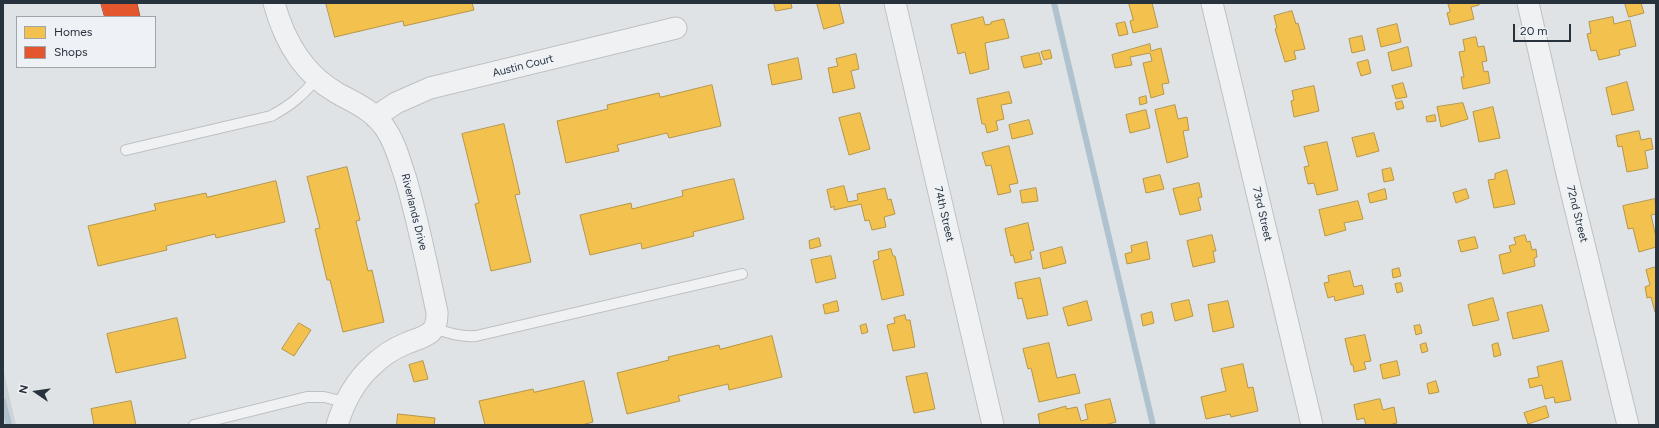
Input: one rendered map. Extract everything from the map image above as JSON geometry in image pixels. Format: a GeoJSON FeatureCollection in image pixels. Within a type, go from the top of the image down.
{"type":"FeatureCollection","features":[{"type":"Feature","properties":{"kind":"street","name":"Riverlands Drive"},"geometry":{"type":"LineString","coordinates":[[274,3],[286,38],[292,50],[306,69],[316,79],[335,92],[364,107],[385,127],[395,144],[412,202],[437,312],[438,321],[434,328]]}},
{"type":"Feature","properties":{"kind":"street","name":"74th Street"},"geometry":{"type":"LineString","coordinates":[[895,3],[993,425]]}},
{"type":"Feature","properties":{"kind":"street","name":"73rd Street"},"geometry":{"type":"LineString","coordinates":[[1212,3],[1312,425]]}},
{"type":"Feature","properties":{"kind":"street","name":"72nd Street"},"geometry":{"type":"LineString","coordinates":[[1528,3],[1567,174],[1628,425]]}},
{"type":"Feature","properties":{"kind":"street","name":"Austin Court"},"geometry":{"type":"LineString","coordinates":[[375,117],[396,103],[430,88],[676,28]]}},
{"type":"Feature","properties":{"kind":"street"},"geometry":{"type":"LineString","coordinates":[[337,425],[350,391],[374,363],[395,349],[427,336],[434,328]]}},
{"type":"Feature","properties":{"kind":"lane"},"geometry":{"type":"LineString","coordinates":[[126,150],[271,116],[289,107],[304,94],[316,79]]}},
{"type":"Feature","properties":{"kind":"lane"},"geometry":{"type":"LineString","coordinates":[[434,328],[448,334],[476,336],[742,274]]}},
{"type":"Feature","properties":{"kind":"lane"},"geometry":{"type":"LineString","coordinates":[[194,425],[307,397],[324,396],[345,402]]}},
{"type":"Feature","properties":{"kind":"shaded area"},"geometry":{"type":"Polygon","coordinates":[[[3,368],[16,425],[3,425],[3,368]]]}},
{"type":"Feature","properties":{"kind":"building: Homes"},"geometry":{"type":"Polygon","coordinates":[[[326,3],[472,3],[474,10],[404,26],[403,21],[335,37],[326,3]]]}},
{"type":"Feature","properties":{"kind":"building: Homes"},"geometry":{"type":"Polygon","coordinates":[[[774,3],[791,3],[792,8],[776,11],[774,3]]]}},
{"type":"Feature","properties":{"kind":"building: Homes"},"geometry":{"type":"Polygon","coordinates":[[[817,3],[839,3],[844,23],[824,29],[817,3]]]}},
{"type":"Feature","properties":{"kind":"building: Homes"},"geometry":{"type":"Polygon","coordinates":[[[1129,3],[1152,3],[1158,27],[1133,33],[1130,21],[1133,20],[1129,3]]]}},
{"type":"Feature","properties":{"kind":"building: Homes"},"geometry":{"type":"Polygon","coordinates":[[[1448,3],[1479,3],[1479,5],[1471,7],[1474,19],[1450,25],[1447,13],[1450,12],[1448,3]]]}},
{"type":"Feature","properties":{"kind":"building: Homes"},"geometry":{"type":"Polygon","coordinates":[[[1625,3],[1641,3],[1644,13],[1629,17],[1625,3]]]}},
{"type":"Feature","properties":{"kind":"building: Homes"},"geometry":{"type":"Polygon","coordinates":[[[1292,11],[1296,24],[1298,23],[1305,49],[1294,51],[1296,59],[1285,62],[1275,29],[1277,28],[1274,16],[1292,11]]]}},
{"type":"Feature","properties":{"kind":"building: Homes"},"geometry":{"type":"Polygon","coordinates":[[[983,17],[985,25],[1004,19],[1009,38],[985,43],[989,69],[970,74],[965,52],[958,54],[951,25],[983,17]]]}},
{"type":"Feature","properties":{"kind":"building: Homes"},"geometry":{"type":"Polygon","coordinates":[[[1613,17],[1614,24],[1630,20],[1636,46],[1619,50],[1620,55],[1599,60],[1596,50],[1591,51],[1587,34],[1591,33],[1589,22],[1613,17]]]}},
{"type":"Feature","properties":{"kind":"building: Homes"},"geometry":{"type":"Polygon","coordinates":[[[1125,22],[1128,34],[1119,36],[1116,24],[1125,22]]]}},
{"type":"Feature","properties":{"kind":"building: Homes"},"geometry":{"type":"Polygon","coordinates":[[[1397,24],[1401,42],[1381,47],[1377,29],[1397,24]]]}},
{"type":"Feature","properties":{"kind":"building: Homes"},"geometry":{"type":"Polygon","coordinates":[[[1362,36],[1365,50],[1352,53],[1349,39],[1362,36]]]}},
{"type":"Feature","properties":{"kind":"building: Homes"},"geometry":{"type":"Polygon","coordinates":[[[1476,37],[1478,47],[1484,46],[1487,61],[1482,62],[1484,72],[1488,71],[1490,83],[1463,89],[1461,77],[1464,77],[1459,52],[1465,51],[1463,40],[1476,37]]]}},
{"type":"Feature","properties":{"kind":"building: Homes"},"geometry":{"type":"Polygon","coordinates":[[[1150,44],[1151,51],[1161,48],[1169,83],[1162,84],[1164,94],[1151,98],[1143,63],[1152,61],[1150,53],[1130,57],[1132,65],[1115,68],[1112,55],[1150,44]]]}},
{"type":"Feature","properties":{"kind":"building: Homes"},"geometry":{"type":"Polygon","coordinates":[[[1408,47],[1412,66],[1392,71],[1388,53],[1408,47]]]}},
{"type":"Feature","properties":{"kind":"building: Homes"},"geometry":{"type":"Polygon","coordinates":[[[1050,50],[1052,58],[1044,60],[1041,52],[1050,50]]]}},
{"type":"Feature","properties":{"kind":"building: Homes"},"geometry":{"type":"Polygon","coordinates":[[[1039,53],[1042,64],[1024,68],[1021,57],[1039,53]]]}},
{"type":"Feature","properties":{"kind":"building: Homes"},"geometry":{"type":"Polygon","coordinates":[[[856,54],[859,69],[851,71],[855,88],[833,93],[828,68],[838,66],[836,59],[856,54]]]}},
{"type":"Feature","properties":{"kind":"building: Homes"},"geometry":{"type":"Polygon","coordinates":[[[798,58],[802,79],[772,85],[768,65],[798,58]]]}},
{"type":"Feature","properties":{"kind":"building: Homes"},"geometry":{"type":"Polygon","coordinates":[[[1368,60],[1371,73],[1361,76],[1357,63],[1368,60]]]}},
{"type":"Feature","properties":{"kind":"building: Homes"},"geometry":{"type":"Polygon","coordinates":[[[1627,82],[1634,110],[1612,115],[1606,88],[1627,82]]]}},
{"type":"Feature","properties":{"kind":"building: Homes"},"geometry":{"type":"Polygon","coordinates":[[[1403,83],[1407,97],[1396,99],[1392,86],[1403,83]]]}},
{"type":"Feature","properties":{"kind":"building: Homes"},"geometry":{"type":"Polygon","coordinates":[[[712,85],[721,126],[669,138],[667,133],[617,145],[619,151],[566,163],[557,121],[608,109],[607,105],[659,93],[660,97],[712,85]]]}},
{"type":"Feature","properties":{"kind":"building: Homes"},"geometry":{"type":"Polygon","coordinates":[[[1314,86],[1319,111],[1294,117],[1291,101],[1294,100],[1292,91],[1314,86]]]}},
{"type":"Feature","properties":{"kind":"building: Homes"},"geometry":{"type":"Polygon","coordinates":[[[1009,92],[1012,103],[1001,105],[1004,119],[996,121],[998,130],[987,133],[985,124],[982,124],[977,99],[1009,92]]]}},
{"type":"Feature","properties":{"kind":"building: Homes"},"geometry":{"type":"Polygon","coordinates":[[[1146,96],[1147,103],[1140,105],[1139,98],[1146,96]]]}},
{"type":"Feature","properties":{"kind":"building: Homes"},"geometry":{"type":"Polygon","coordinates":[[[1402,101],[1404,108],[1397,110],[1395,103],[1402,101]]]}},
{"type":"Feature","properties":{"kind":"building: Homes"},"geometry":{"type":"Polygon","coordinates":[[[1463,103],[1468,119],[1441,127],[1437,107],[1463,103]]]}},
{"type":"Feature","properties":{"kind":"building: Homes"},"geometry":{"type":"Polygon","coordinates":[[[1175,105],[1178,119],[1187,117],[1189,130],[1183,131],[1188,157],[1167,163],[1155,110],[1175,105]]]}},
{"type":"Feature","properties":{"kind":"building: Homes"},"geometry":{"type":"Polygon","coordinates":[[[1493,107],[1500,138],[1479,142],[1473,112],[1493,107]]]}},
{"type":"Feature","properties":{"kind":"building: Homes"},"geometry":{"type":"Polygon","coordinates":[[[1146,110],[1150,128],[1130,133],[1126,115],[1146,110]]]}},
{"type":"Feature","properties":{"kind":"building: Homes"},"geometry":{"type":"Polygon","coordinates":[[[860,113],[870,149],[849,155],[839,118],[860,113]]]}},
{"type":"Feature","properties":{"kind":"building: Homes"},"geometry":{"type":"Polygon","coordinates":[[[1435,115],[1436,121],[1427,122],[1426,117],[1435,115]]]}},
{"type":"Feature","properties":{"kind":"building: Homes"},"geometry":{"type":"Polygon","coordinates":[[[1029,120],[1033,134],[1012,139],[1009,125],[1029,120]]]}},
{"type":"Feature","properties":{"kind":"building: Homes"},"geometry":{"type":"Polygon","coordinates":[[[504,124],[520,194],[515,195],[531,262],[491,271],[475,204],[479,203],[462,134],[504,124]]]}},
{"type":"Feature","properties":{"kind":"building: Homes"},"geometry":{"type":"Polygon","coordinates":[[[1639,131],[1641,140],[1651,138],[1653,149],[1645,151],[1648,168],[1627,172],[1622,146],[1618,147],[1616,136],[1639,131]]]}},
{"type":"Feature","properties":{"kind":"building: Homes"},"geometry":{"type":"Polygon","coordinates":[[[1374,133],[1379,151],[1357,157],[1352,138],[1374,133]]]}},
{"type":"Feature","properties":{"kind":"building: Homes"},"geometry":{"type":"Polygon","coordinates":[[[1327,142],[1338,190],[1317,195],[1314,183],[1308,184],[1304,167],[1309,166],[1304,147],[1327,142]]]}},
{"type":"Feature","properties":{"kind":"building: Homes"},"geometry":{"type":"Polygon","coordinates":[[[1009,146],[1018,183],[1009,185],[1011,192],[998,195],[991,165],[986,166],[982,153],[1009,146]]]}},
{"type":"Feature","properties":{"kind":"building: Homes"},"geometry":{"type":"Polygon","coordinates":[[[347,167],[360,220],[356,221],[368,271],[372,270],[384,322],[343,332],[330,280],[327,280],[315,229],[320,228],[307,177],[347,167]]]}},
{"type":"Feature","properties":{"kind":"building: Homes"},"geometry":{"type":"Polygon","coordinates":[[[1391,168],[1394,180],[1384,182],[1382,170],[1391,168]]]}},
{"type":"Feature","properties":{"kind":"building: Homes"},"geometry":{"type":"Polygon","coordinates":[[[1507,170],[1515,204],[1494,208],[1488,180],[1495,179],[1495,174],[1507,170]]]}},
{"type":"Feature","properties":{"kind":"building: Homes"},"geometry":{"type":"Polygon","coordinates":[[[1160,175],[1164,189],[1146,193],[1143,179],[1160,175]]]}},
{"type":"Feature","properties":{"kind":"building: Homes"},"geometry":{"type":"Polygon","coordinates":[[[734,179],[744,219],[693,232],[694,236],[642,249],[641,243],[590,255],[580,215],[631,203],[632,209],[683,196],[682,191],[734,179]]]}},
{"type":"Feature","properties":{"kind":"building: Homes"},"geometry":{"type":"Polygon","coordinates":[[[276,181],[285,222],[216,238],[215,234],[166,246],[167,250],[98,266],[88,226],[156,210],[154,204],[206,193],[207,197],[276,181]]]}},
{"type":"Feature","properties":{"kind":"building: Homes"},"geometry":{"type":"Polygon","coordinates":[[[1199,183],[1202,197],[1198,198],[1201,210],[1180,215],[1173,189],[1199,183]]]}},
{"type":"Feature","properties":{"kind":"building: Homes"},"geometry":{"type":"Polygon","coordinates":[[[844,186],[848,202],[858,200],[857,194],[885,188],[888,200],[891,199],[895,214],[884,217],[886,227],[872,230],[869,220],[865,221],[861,204],[834,210],[834,206],[831,208],[827,190],[844,186]]]}},
{"type":"Feature","properties":{"kind":"building: Homes"},"geometry":{"type":"Polygon","coordinates":[[[1036,188],[1038,201],[1022,203],[1020,191],[1036,188]]]}},
{"type":"Feature","properties":{"kind":"building: Homes"},"geometry":{"type":"Polygon","coordinates":[[[1385,189],[1387,199],[1370,203],[1368,194],[1385,189]]]}},
{"type":"Feature","properties":{"kind":"building: Homes"},"geometry":{"type":"Polygon","coordinates":[[[1466,189],[1469,198],[1456,203],[1453,193],[1466,189]]]}},
{"type":"Feature","properties":{"kind":"building: Homes"},"geometry":{"type":"Polygon","coordinates":[[[1655,199],[1656,214],[1651,215],[1656,237],[1656,247],[1639,252],[1633,228],[1628,229],[1623,206],[1655,199]]]}},
{"type":"Feature","properties":{"kind":"building: Homes"},"geometry":{"type":"Polygon","coordinates":[[[1358,201],[1363,219],[1344,223],[1346,230],[1325,236],[1319,210],[1358,201]]]}},
{"type":"Feature","properties":{"kind":"building: Homes"},"geometry":{"type":"Polygon","coordinates":[[[1028,223],[1034,250],[1030,251],[1032,259],[1015,263],[1013,255],[1011,256],[1005,229],[1028,223]]]}},
{"type":"Feature","properties":{"kind":"building: Homes"},"geometry":{"type":"Polygon","coordinates":[[[1212,235],[1216,251],[1213,251],[1215,262],[1193,267],[1187,241],[1212,235]]]}},
{"type":"Feature","properties":{"kind":"building: Homes"},"geometry":{"type":"Polygon","coordinates":[[[1525,235],[1527,242],[1530,241],[1532,250],[1536,249],[1537,257],[1534,258],[1535,266],[1503,274],[1499,255],[1511,252],[1509,246],[1516,244],[1514,238],[1525,235]]]}},
{"type":"Feature","properties":{"kind":"building: Homes"},"geometry":{"type":"Polygon","coordinates":[[[1475,237],[1478,248],[1461,252],[1458,241],[1475,237]]]}},
{"type":"Feature","properties":{"kind":"building: Homes"},"geometry":{"type":"Polygon","coordinates":[[[819,238],[821,246],[810,249],[809,241],[819,238]]]}},
{"type":"Feature","properties":{"kind":"building: Homes"},"geometry":{"type":"Polygon","coordinates":[[[1147,242],[1150,259],[1127,264],[1125,254],[1132,252],[1131,246],[1147,242]]]}},
{"type":"Feature","properties":{"kind":"building: Homes"},"geometry":{"type":"Polygon","coordinates":[[[1062,247],[1066,263],[1043,269],[1040,253],[1062,247]]]}},
{"type":"Feature","properties":{"kind":"building: Homes"},"geometry":{"type":"Polygon","coordinates":[[[891,249],[893,256],[895,256],[904,295],[882,300],[873,261],[879,259],[878,252],[891,249]]]}},
{"type":"Feature","properties":{"kind":"building: Homes"},"geometry":{"type":"Polygon","coordinates":[[[831,256],[836,278],[816,283],[811,260],[831,256]]]}},
{"type":"Feature","properties":{"kind":"building: Homes"},"geometry":{"type":"Polygon","coordinates":[[[1656,267],[1655,312],[1651,297],[1647,298],[1645,287],[1650,285],[1646,270],[1656,267]]]}},
{"type":"Feature","properties":{"kind":"building: Homes"},"geometry":{"type":"Polygon","coordinates":[[[1399,268],[1401,276],[1393,278],[1392,270],[1399,268]]]}},
{"type":"Feature","properties":{"kind":"building: Homes"},"geometry":{"type":"Polygon","coordinates":[[[1350,271],[1354,287],[1362,285],[1364,294],[1335,301],[1334,296],[1328,298],[1324,283],[1329,282],[1328,276],[1350,271]]]}},
{"type":"Feature","properties":{"kind":"building: Homes"},"geometry":{"type":"Polygon","coordinates":[[[1040,278],[1048,315],[1027,319],[1022,298],[1018,299],[1015,283],[1040,278]]]}},
{"type":"Feature","properties":{"kind":"building: Homes"},"geometry":{"type":"Polygon","coordinates":[[[1401,283],[1403,291],[1397,293],[1395,284],[1401,283]]]}},
{"type":"Feature","properties":{"kind":"building: Homes"},"geometry":{"type":"Polygon","coordinates":[[[1493,298],[1499,320],[1473,326],[1468,305],[1493,298]]]}},
{"type":"Feature","properties":{"kind":"building: Homes"},"geometry":{"type":"Polygon","coordinates":[[[1189,300],[1193,316],[1175,321],[1171,304],[1189,300]]]}},
{"type":"Feature","properties":{"kind":"building: Homes"},"geometry":{"type":"Polygon","coordinates":[[[837,301],[839,311],[825,314],[823,305],[837,301]]]}},
{"type":"Feature","properties":{"kind":"building: Homes"},"geometry":{"type":"Polygon","coordinates":[[[1087,301],[1092,320],[1068,326],[1063,308],[1087,301]]]}},
{"type":"Feature","properties":{"kind":"building: Homes"},"geometry":{"type":"Polygon","coordinates":[[[1228,301],[1234,327],[1213,332],[1208,305],[1228,301]]]}},
{"type":"Feature","properties":{"kind":"building: Homes"},"geometry":{"type":"Polygon","coordinates":[[[1542,305],[1549,331],[1513,339],[1507,313],[1542,305]]]}},
{"type":"Feature","properties":{"kind":"building: Homes"},"geometry":{"type":"Polygon","coordinates":[[[1152,312],[1154,323],[1143,326],[1141,315],[1152,312]]]}},
{"type":"Feature","properties":{"kind":"building: Homes"},"geometry":{"type":"Polygon","coordinates":[[[905,315],[906,320],[910,320],[915,347],[893,351],[887,325],[895,323],[894,318],[905,315]]]}},
{"type":"Feature","properties":{"kind":"building: Homes"},"geometry":{"type":"Polygon","coordinates":[[[177,318],[186,358],[116,373],[107,334],[177,318]]]}},
{"type":"Feature","properties":{"kind":"building: Homes"},"geometry":{"type":"Polygon","coordinates":[[[299,323],[311,330],[294,356],[282,349],[299,323]]]}},
{"type":"Feature","properties":{"kind":"building: Homes"},"geometry":{"type":"Polygon","coordinates":[[[866,324],[868,332],[862,334],[860,326],[866,324]]]}},
{"type":"Feature","properties":{"kind":"building: Homes"},"geometry":{"type":"Polygon","coordinates":[[[1420,325],[1422,333],[1416,335],[1414,326],[1420,325]]]}},
{"type":"Feature","properties":{"kind":"building: Homes"},"geometry":{"type":"Polygon","coordinates":[[[1365,335],[1371,361],[1364,362],[1366,369],[1354,372],[1345,339],[1365,335]]]}},
{"type":"Feature","properties":{"kind":"building: Homes"},"geometry":{"type":"Polygon","coordinates":[[[772,336],[782,377],[729,390],[728,384],[678,396],[680,401],[627,414],[617,373],[669,360],[668,357],[719,345],[720,349],[772,336]]]}},
{"type":"Feature","properties":{"kind":"building: Homes"},"geometry":{"type":"Polygon","coordinates":[[[1049,343],[1057,378],[1075,374],[1080,393],[1039,402],[1031,368],[1028,369],[1023,349],[1049,343]]]}},
{"type":"Feature","properties":{"kind":"building: Homes"},"geometry":{"type":"Polygon","coordinates":[[[1426,343],[1428,351],[1422,353],[1420,345],[1426,343]]]}},
{"type":"Feature","properties":{"kind":"building: Homes"},"geometry":{"type":"Polygon","coordinates":[[[1498,343],[1501,355],[1494,357],[1492,345],[1498,343]]]}},
{"type":"Feature","properties":{"kind":"building: Homes"},"geometry":{"type":"Polygon","coordinates":[[[423,361],[428,379],[414,382],[409,365],[423,361]]]}},
{"type":"Feature","properties":{"kind":"building: Homes"},"geometry":{"type":"Polygon","coordinates":[[[1397,361],[1400,375],[1383,379],[1380,365],[1397,361]]]}},
{"type":"Feature","properties":{"kind":"building: Homes"},"geometry":{"type":"Polygon","coordinates":[[[1562,361],[1571,400],[1555,403],[1554,397],[1545,399],[1542,385],[1530,388],[1528,379],[1539,377],[1537,367],[1562,361]]]}},
{"type":"Feature","properties":{"kind":"building: Homes"},"geometry":{"type":"Polygon","coordinates":[[[1243,364],[1248,388],[1253,387],[1258,411],[1231,417],[1230,414],[1206,419],[1201,397],[1226,391],[1221,369],[1243,364]]]}},
{"type":"Feature","properties":{"kind":"building: Homes"},"geometry":{"type":"Polygon","coordinates":[[[927,373],[935,409],[914,413],[906,377],[927,373]]]}},
{"type":"Feature","properties":{"kind":"building: Homes"},"geometry":{"type":"Polygon","coordinates":[[[584,381],[593,422],[582,425],[485,425],[479,401],[533,389],[534,392],[584,381]]]}},
{"type":"Feature","properties":{"kind":"building: Homes"},"geometry":{"type":"Polygon","coordinates":[[[1436,381],[1439,392],[1429,394],[1427,384],[1436,381]]]}},
{"type":"Feature","properties":{"kind":"building: Homes"},"geometry":{"type":"Polygon","coordinates":[[[1110,399],[1116,422],[1105,425],[1040,425],[1038,414],[1066,406],[1066,409],[1077,407],[1081,421],[1088,419],[1085,405],[1110,399]]]}},
{"type":"Feature","properties":{"kind":"building: Homes"},"geometry":{"type":"Polygon","coordinates":[[[1380,399],[1383,410],[1394,407],[1397,423],[1389,425],[1366,425],[1364,418],[1357,420],[1354,405],[1380,399]]]}},
{"type":"Feature","properties":{"kind":"building: Homes"},"geometry":{"type":"Polygon","coordinates":[[[131,401],[136,425],[94,425],[91,409],[131,401]]]}},
{"type":"Feature","properties":{"kind":"building: Homes"},"geometry":{"type":"Polygon","coordinates":[[[1546,406],[1549,417],[1528,424],[1524,413],[1546,406]]]}},
{"type":"Feature","properties":{"kind":"building: Homes"},"geometry":{"type":"Polygon","coordinates":[[[398,414],[435,418],[434,425],[397,425],[398,414]]]}},
{"type":"Feature","properties":{"kind":"building: Shops"},"geometry":{"type":"Polygon","coordinates":[[[101,3],[137,3],[140,16],[105,16],[101,3]]]}},
{"type":"Feature","properties":{"kind":"waterway"},"geometry":{"type":"LineString","coordinates":[[1054,3],[1153,425]]}},
{"type":"Feature","properties":{"kind":"waterway"},"geometry":{"type":"LineString","coordinates":[[3,401],[9,425]]}}]}
